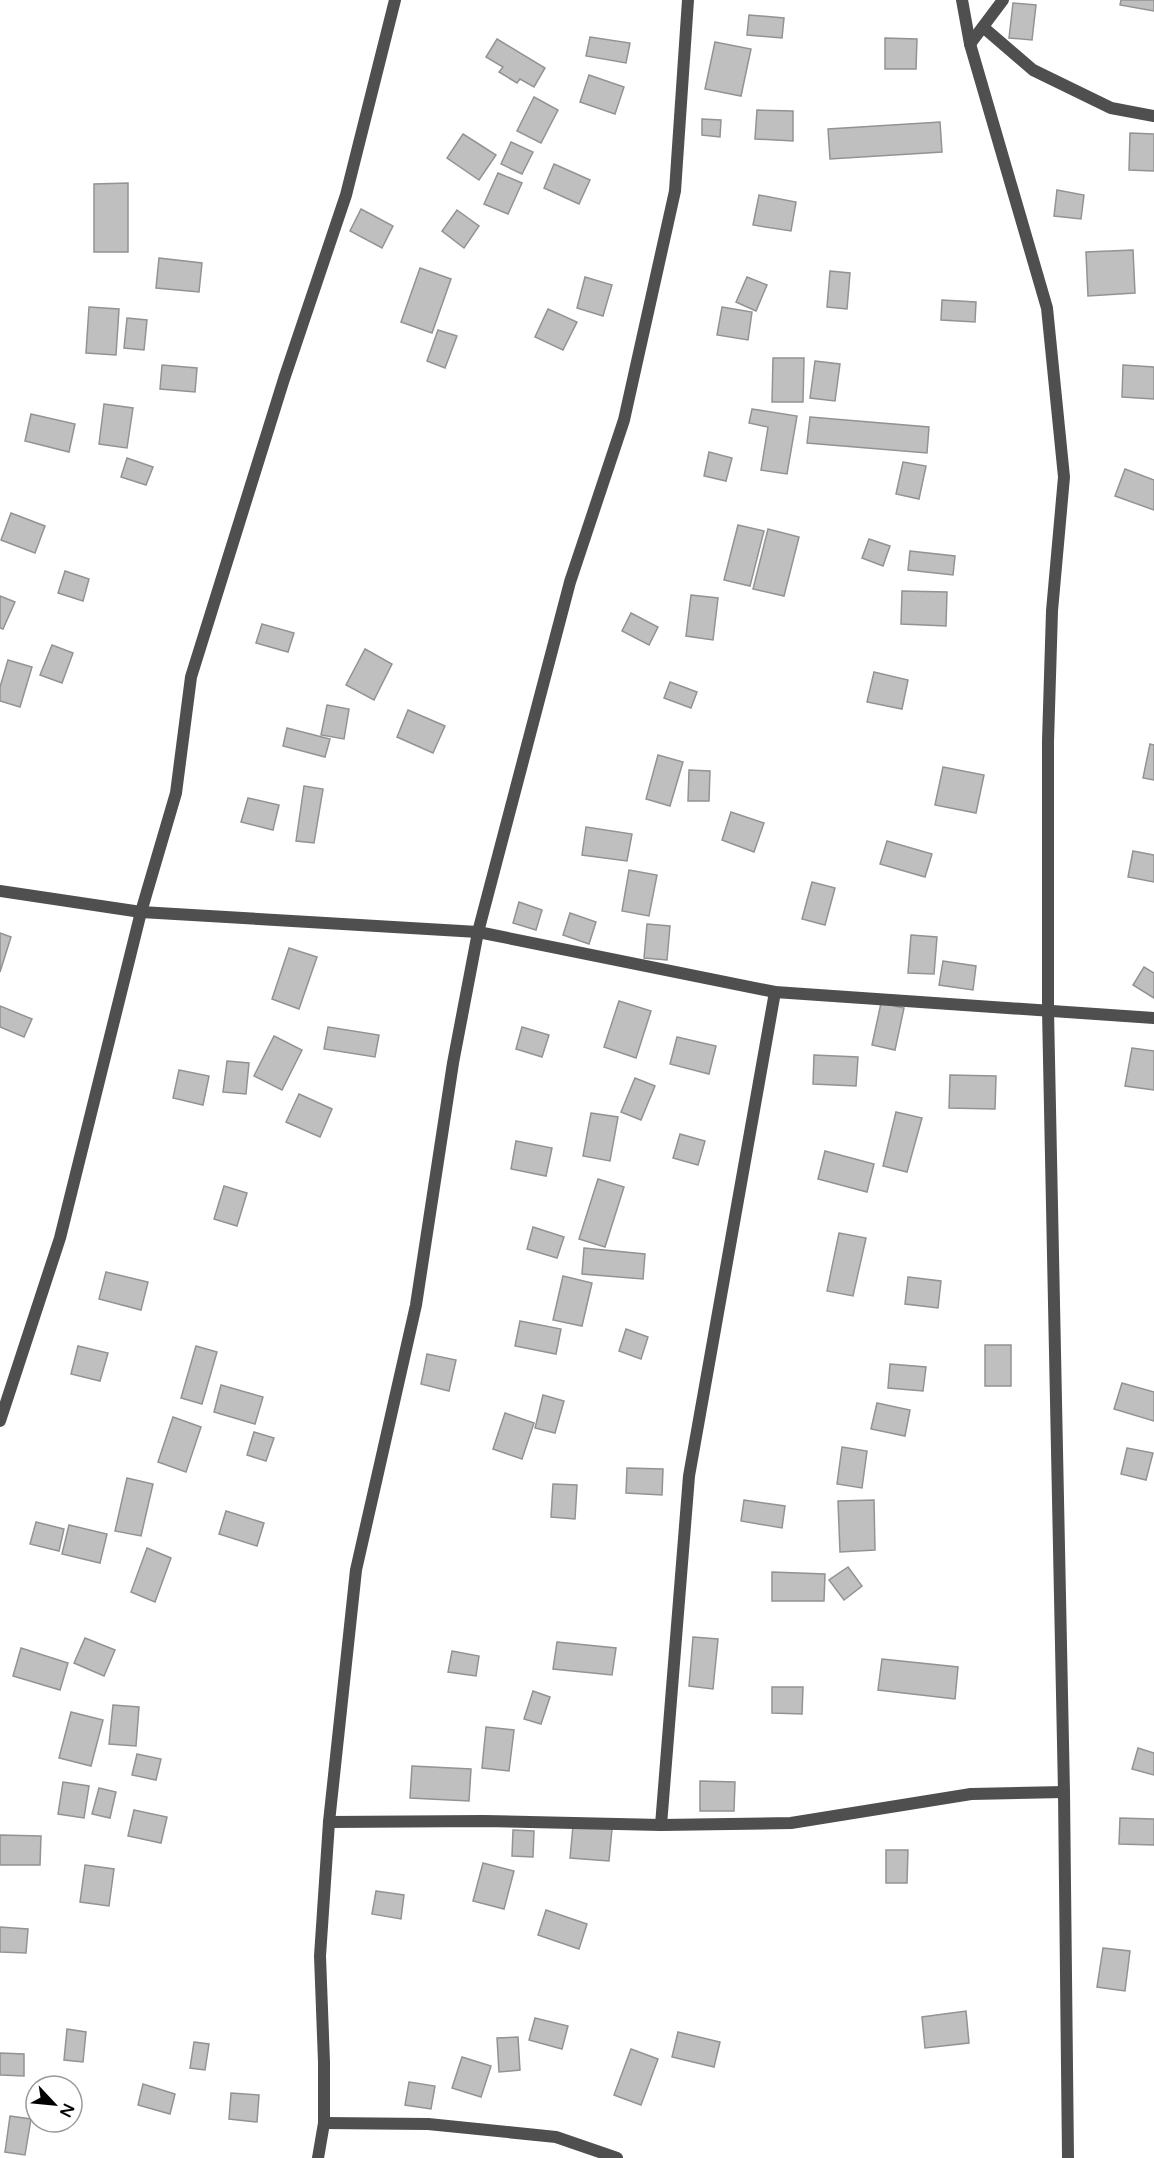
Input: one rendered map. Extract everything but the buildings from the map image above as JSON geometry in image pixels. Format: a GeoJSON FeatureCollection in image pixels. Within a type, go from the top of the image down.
{"type":"FeatureCollection","features":[{"type":"Feature","properties":{"kind":"street"},"geometry":{"type":"LineString","coordinates":[[0,1421],[60,1239],[141,912],[176,793],[191,677],[284,379],[346,195],[395,0]]}},
{"type":"Feature","properties":{"kind":"street"},"geometry":{"type":"LineString","coordinates":[[318,2158],[324,2123],[320,1956],[329,1822],[356,1570],[416,1305],[453,1063],[478,932],[570,582],[624,420],[675,190],[688,0]]}},
{"type":"Feature","properties":{"kind":"street"},"geometry":{"type":"LineString","coordinates":[[962,0],[970,44],[1047,308],[1064,477],[1052,611],[1048,717],[1048,1010],[1064,1792],[1068,2158]]}},
{"type":"Feature","properties":{"kind":"street"},"geometry":{"type":"LineString","coordinates":[[970,44],[1003,0]]}},
{"type":"Feature","properties":{"kind":"street"},"geometry":{"type":"LineString","coordinates":[[983,27],[1033,69],[1111,108],[1154,116]]}},
{"type":"Feature","properties":{"kind":"street"},"geometry":{"type":"LineString","coordinates":[[0,891],[141,912],[478,932],[775,992],[1154,1018]]}},
{"type":"Feature","properties":{"kind":"street"},"geometry":{"type":"LineString","coordinates":[[661,1825],[688,1476],[775,992]]}},
{"type":"Feature","properties":{"kind":"street"},"geometry":{"type":"LineString","coordinates":[[329,1822],[484,1821],[661,1825],[791,1823],[971,1794],[1064,1792]]}},
{"type":"Feature","properties":{"kind":"street"},"geometry":{"type":"LineString","coordinates":[[324,2123],[428,2124],[556,2137],[617,2158]]}}]}
